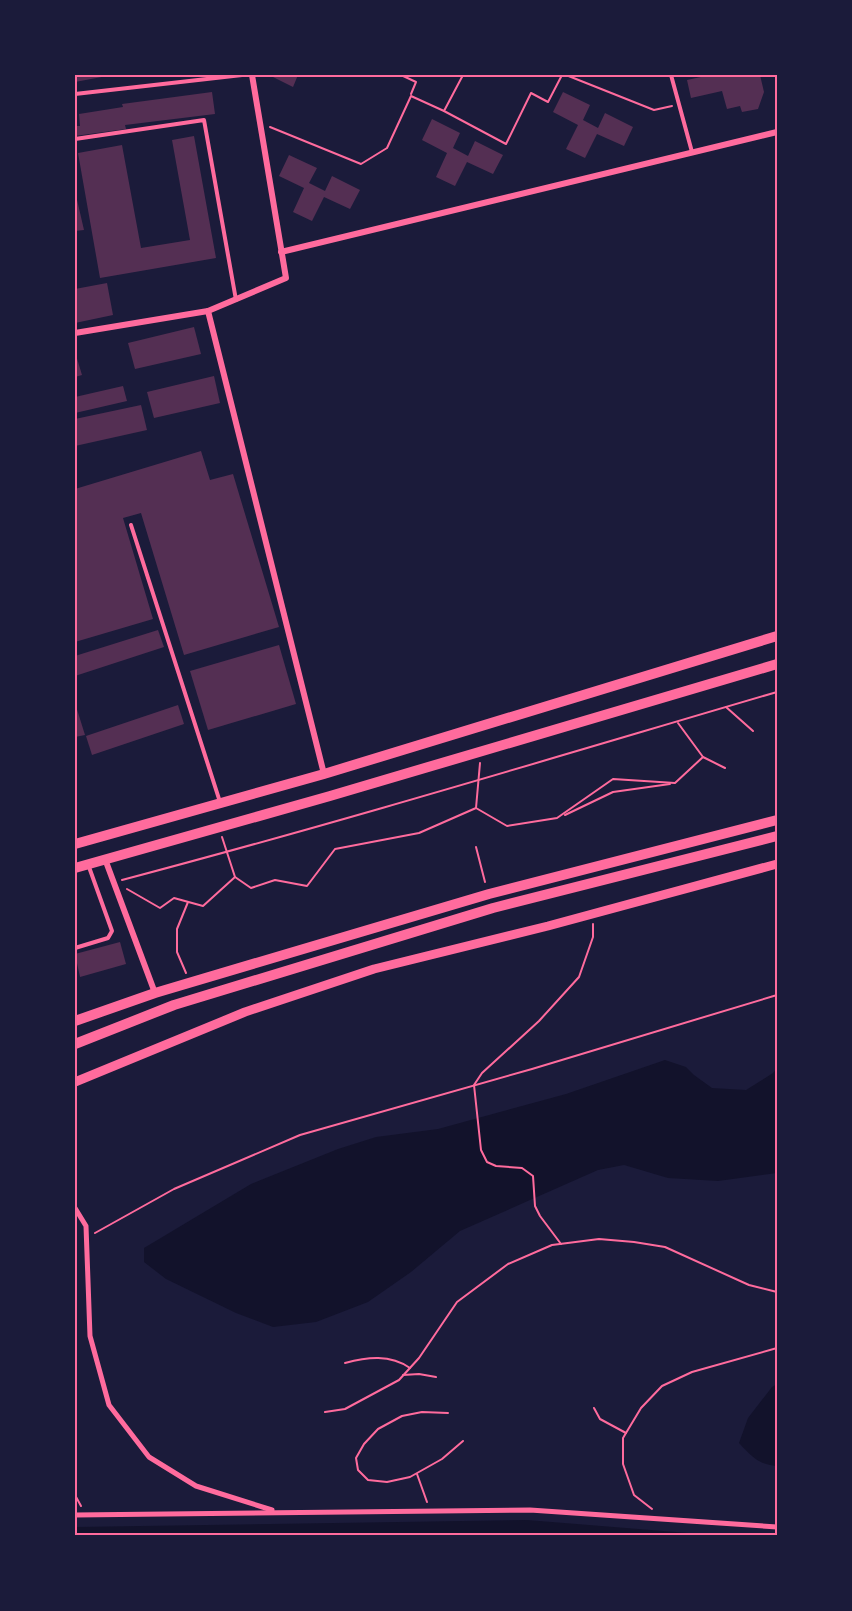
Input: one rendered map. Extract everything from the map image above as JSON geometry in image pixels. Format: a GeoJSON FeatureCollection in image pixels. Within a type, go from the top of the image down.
{"type":"FeatureCollection","features":[{"type":"Feature","properties":{"kind":"main road"},"geometry":{"type":"LineString","coordinates":[[75,844],[324,774],[777,636]]}},
{"type":"Feature","properties":{"kind":"main road"},"geometry":{"type":"LineString","coordinates":[[75,867],[777,664]]}},
{"type":"Feature","properties":{"kind":"main road"},"geometry":{"type":"LineString","coordinates":[[75,1021],[154,993],[489,894],[777,820]]}},
{"type":"Feature","properties":{"kind":"main road"},"geometry":{"type":"LineString","coordinates":[[75,1044],[174,1005],[494,908],[777,836]]}},
{"type":"Feature","properties":{"kind":"street"},"geometry":{"type":"LineString","coordinates":[[75,333],[208,311],[285,278],[252,75]]}},
{"type":"Feature","properties":{"kind":"street"},"geometry":{"type":"LineString","coordinates":[[281,252],[777,132]]}},
{"type":"Feature","properties":{"kind":"street"},"geometry":{"type":"LineString","coordinates":[[208,311],[324,774]]}},
{"type":"Feature","properties":{"kind":"street"},"geometry":{"type":"LineString","coordinates":[[105,859],[154,993]]}},
{"type":"Feature","properties":{"kind":"street"},"geometry":{"type":"LineString","coordinates":[[75,1082],[245,1012],[374,969],[777,864]]}},
{"type":"Feature","properties":{"kind":"street"},"geometry":{"type":"LineString","coordinates":[[75,1208],[86,1226],[90,1336],[109,1405],[149,1457],[155,1461],[196,1486],[279,1512]]}},
{"type":"Feature","properties":{"kind":"street"},"geometry":{"type":"LineString","coordinates":[[75,1515],[531,1510],[777,1527]]}},
{"type":"Feature","properties":{"kind":"lane"},"geometry":{"type":"LineString","coordinates":[[75,94],[242,75]]}},
{"type":"Feature","properties":{"kind":"lane"},"geometry":{"type":"LineString","coordinates":[[670,75],[692,153]]}},
{"type":"Feature","properties":{"kind":"lane"},"geometry":{"type":"LineString","coordinates":[[75,139],[204,120],[236,300]]}},
{"type":"Feature","properties":{"kind":"lane"},"geometry":{"type":"LineString","coordinates":[[131,525],[220,803]]}},
{"type":"Feature","properties":{"kind":"lane"},"geometry":{"type":"LineString","coordinates":[[75,948],[108,938],[112,931],[88,864]]}},
{"type":"Feature","properties":{"kind":"path"},"geometry":{"type":"LineString","coordinates":[[260,123],[361,164],[387,148],[411,96],[417,82],[401,75]]}},
{"type":"Feature","properties":{"kind":"path"},"geometry":{"type":"LineString","coordinates":[[444,111],[463,75]]}},
{"type":"Feature","properties":{"kind":"path"},"geometry":{"type":"LineString","coordinates":[[411,96],[506,144],[531,93],[548,102],[564,75],[654,110],[679,104]]}},
{"type":"Feature","properties":{"kind":"path"},"geometry":{"type":"LineString","coordinates":[[114,882],[227,852],[777,692]]}},
{"type":"Feature","properties":{"kind":"path"},"geometry":{"type":"LineString","coordinates":[[726,707],[753,731]]}},
{"type":"Feature","properties":{"kind":"path"},"geometry":{"type":"LineString","coordinates":[[677,722],[703,757],[725,768]]}},
{"type":"Feature","properties":{"kind":"path"},"geometry":{"type":"LineString","coordinates":[[476,807],[481,751]]}},
{"type":"Feature","properties":{"kind":"path"},"geometry":{"type":"LineString","coordinates":[[476,807],[507,826],[557,818],[613,792],[675,783],[703,757]]}},
{"type":"Feature","properties":{"kind":"path"},"geometry":{"type":"LineString","coordinates":[[557,818],[613,779],[675,783]]}},
{"type":"Feature","properties":{"kind":"path"},"geometry":{"type":"LineString","coordinates":[[219,827],[235,877],[251,888],[275,880],[307,886],[335,849],[419,833],[476,807]]}},
{"type":"Feature","properties":{"kind":"path"},"geometry":{"type":"LineString","coordinates":[[476,847],[489,894]]}},
{"type":"Feature","properties":{"kind":"path"},"geometry":{"type":"LineString","coordinates":[[114,882],[160,909],[174,898],[203,906],[235,877]]}},
{"type":"Feature","properties":{"kind":"path"},"geometry":{"type":"LineString","coordinates":[[188,902],[177,929],[177,952],[190,982]]}},
{"type":"Feature","properties":{"kind":"path"},"geometry":{"type":"LineString","coordinates":[[561,1244],[535,1206],[533,1176],[522,1168],[496,1167],[487,1162],[481,1150],[474,1085],[482,1073],[539,1021],[579,977],[593,937],[592,914]]}},
{"type":"Feature","properties":{"kind":"path"},"geometry":{"type":"LineString","coordinates":[[86,1238],[174,1189],[300,1135],[777,995]]}},
{"type":"Feature","properties":{"kind":"path"},"geometry":{"type":"LineString","coordinates":[[325,1412],[345,1409],[399,1380],[419,1358],[457,1302],[508,1264],[552,1245],[599,1239],[665,1247],[749,1285],[777,1292]]}},
{"type":"Feature","properties":{"kind":"path"},"geometry":{"type":"LineString","coordinates":[[667,1519],[634,1495],[623,1464],[623,1438],[641,1408],[662,1386],[692,1372],[777,1348]]}},
{"type":"Feature","properties":{"kind":"path"},"geometry":{"type":"LineString","coordinates":[[345,1363],[363,1358],[383,1359],[400,1361],[410,1368]]}},
{"type":"Feature","properties":{"kind":"path"},"geometry":{"type":"LineString","coordinates":[[403,1375],[419,1374],[436,1377]]}},
{"type":"Feature","properties":{"kind":"path"},"geometry":{"type":"LineString","coordinates":[[594,1408],[600,1419],[626,1433]]}},
{"type":"Feature","properties":{"kind":"path"},"geometry":{"type":"LineString","coordinates":[[448,1413],[422,1412],[402,1416],[378,1429],[364,1444],[356,1458],[358,1470],[368,1480],[387,1482],[410,1477],[442,1459],[462,1441]]}},
{"type":"Feature","properties":{"kind":"path"},"geometry":{"type":"LineString","coordinates":[[417,1474],[430,1511]]}},
{"type":"Feature","properties":{"kind":"path"},"geometry":{"type":"LineString","coordinates":[[75,1495],[84,1514]]}},
{"type":"Feature","properties":{"kind":"shaded area"},"geometry":{"type":"Polygon","coordinates":[[[665,1060],[686,1067],[712,1088],[746,1090],[777,1068],[777,1173],[718,1181],[668,1178],[624,1165],[598,1170],[460,1231],[411,1272],[368,1302],[316,1322],[273,1327],[236,1313],[166,1279],[144,1262],[144,1248],[251,1184],[338,1149],[376,1137],[438,1129],[566,1094],[665,1060]]]}},
{"type":"Feature","properties":{"kind":"shaded area"},"geometry":{"type":"Polygon","coordinates":[[[777,1384],[777,1466],[765,1464],[756,1459],[739,1443],[748,1418],[772,1387],[777,1384]]]}},
{"type":"Feature","properties":{"kind":"shaded area"},"geometry":{"type":"Polygon","coordinates":[[[527,1520],[725,1536],[75,1536],[75,1527],[527,1520]]]}},
{"type":"Feature","properties":{"kind":"building"},"geometry":{"type":"Polygon","coordinates":[[[75,75],[107,75],[107,76],[75,82],[75,75]]]}},
{"type":"Feature","properties":{"kind":"building"},"geometry":{"type":"Polygon","coordinates":[[[274,75],[298,75],[293,87],[273,77],[274,75]]]}},
{"type":"Feature","properties":{"kind":"building"},"geometry":{"type":"Polygon","coordinates":[[[710,75],[760,75],[764,92],[758,109],[742,112],[740,106],[727,109],[722,91],[691,98],[687,80],[710,75]]]}},
{"type":"Feature","properties":{"kind":"building"},"geometry":{"type":"Polygon","coordinates":[[[212,92],[215,114],[125,125],[126,129],[75,136],[75,126],[80,126],[79,114],[123,107],[122,104],[212,92]]]}},
{"type":"Feature","properties":{"kind":"building"},"geometry":{"type":"Polygon","coordinates":[[[563,92],[590,105],[583,120],[598,128],[605,113],[633,127],[624,146],[597,134],[585,158],[566,149],[578,125],[553,112],[563,92]]]}},
{"type":"Feature","properties":{"kind":"building"},"geometry":{"type":"Polygon","coordinates":[[[432,119],[460,133],[453,148],[468,156],[475,141],[503,155],[493,174],[467,162],[455,186],[436,177],[447,153],[422,140],[432,119]]]}},
{"type":"Feature","properties":{"kind":"building"},"geometry":{"type":"Polygon","coordinates":[[[194,136],[216,258],[100,278],[78,153],[122,145],[141,248],[190,240],[172,140],[194,136]]]}},
{"type":"Feature","properties":{"kind":"building"},"geometry":{"type":"Polygon","coordinates":[[[289,155],[317,168],[309,183],[325,191],[332,176],[360,190],[350,209],[324,197],[312,221],[293,212],[304,188],[279,176],[289,155]]]}},
{"type":"Feature","properties":{"kind":"building"},"geometry":{"type":"Polygon","coordinates":[[[75,191],[84,230],[75,231],[75,191]]]}},
{"type":"Feature","properties":{"kind":"building"},"geometry":{"type":"Polygon","coordinates":[[[107,283],[113,315],[75,323],[75,289],[107,283]]]}},
{"type":"Feature","properties":{"kind":"building"},"geometry":{"type":"Polygon","coordinates":[[[194,327],[201,354],[135,369],[128,343],[194,327]]]}},
{"type":"Feature","properties":{"kind":"building"},"geometry":{"type":"Polygon","coordinates":[[[75,352],[82,375],[75,377],[75,352]]]}},
{"type":"Feature","properties":{"kind":"building"},"geometry":{"type":"Polygon","coordinates":[[[214,376],[220,403],[154,418],[147,392],[214,376]]]}},
{"type":"Feature","properties":{"kind":"building"},"geometry":{"type":"Polygon","coordinates":[[[123,386],[127,401],[75,413],[75,397],[123,386]]]}},
{"type":"Feature","properties":{"kind":"building"},"geometry":{"type":"Polygon","coordinates":[[[141,405],[147,430],[75,446],[75,419],[141,405]]]}},
{"type":"Feature","properties":{"kind":"building"},"geometry":{"type":"Polygon","coordinates":[[[201,451],[210,480],[233,474],[279,627],[184,655],[141,513],[123,518],[153,619],[75,642],[75,489],[201,451]]]}},
{"type":"Feature","properties":{"kind":"building"},"geometry":{"type":"Polygon","coordinates":[[[158,630],[164,647],[75,676],[75,656],[158,630]]]}},
{"type":"Feature","properties":{"kind":"building"},"geometry":{"type":"Polygon","coordinates":[[[279,645],[296,704],[208,730],[190,671],[279,645]]]}},
{"type":"Feature","properties":{"kind":"building"},"geometry":{"type":"Polygon","coordinates":[[[75,703],[85,735],[75,737],[75,703]]]}},
{"type":"Feature","properties":{"kind":"building"},"geometry":{"type":"Polygon","coordinates":[[[178,705],[184,724],[92,755],[86,736],[178,705]]]}},
{"type":"Feature","properties":{"kind":"building"},"geometry":{"type":"Polygon","coordinates":[[[120,942],[126,964],[80,977],[75,954],[120,942]]]}}]}
